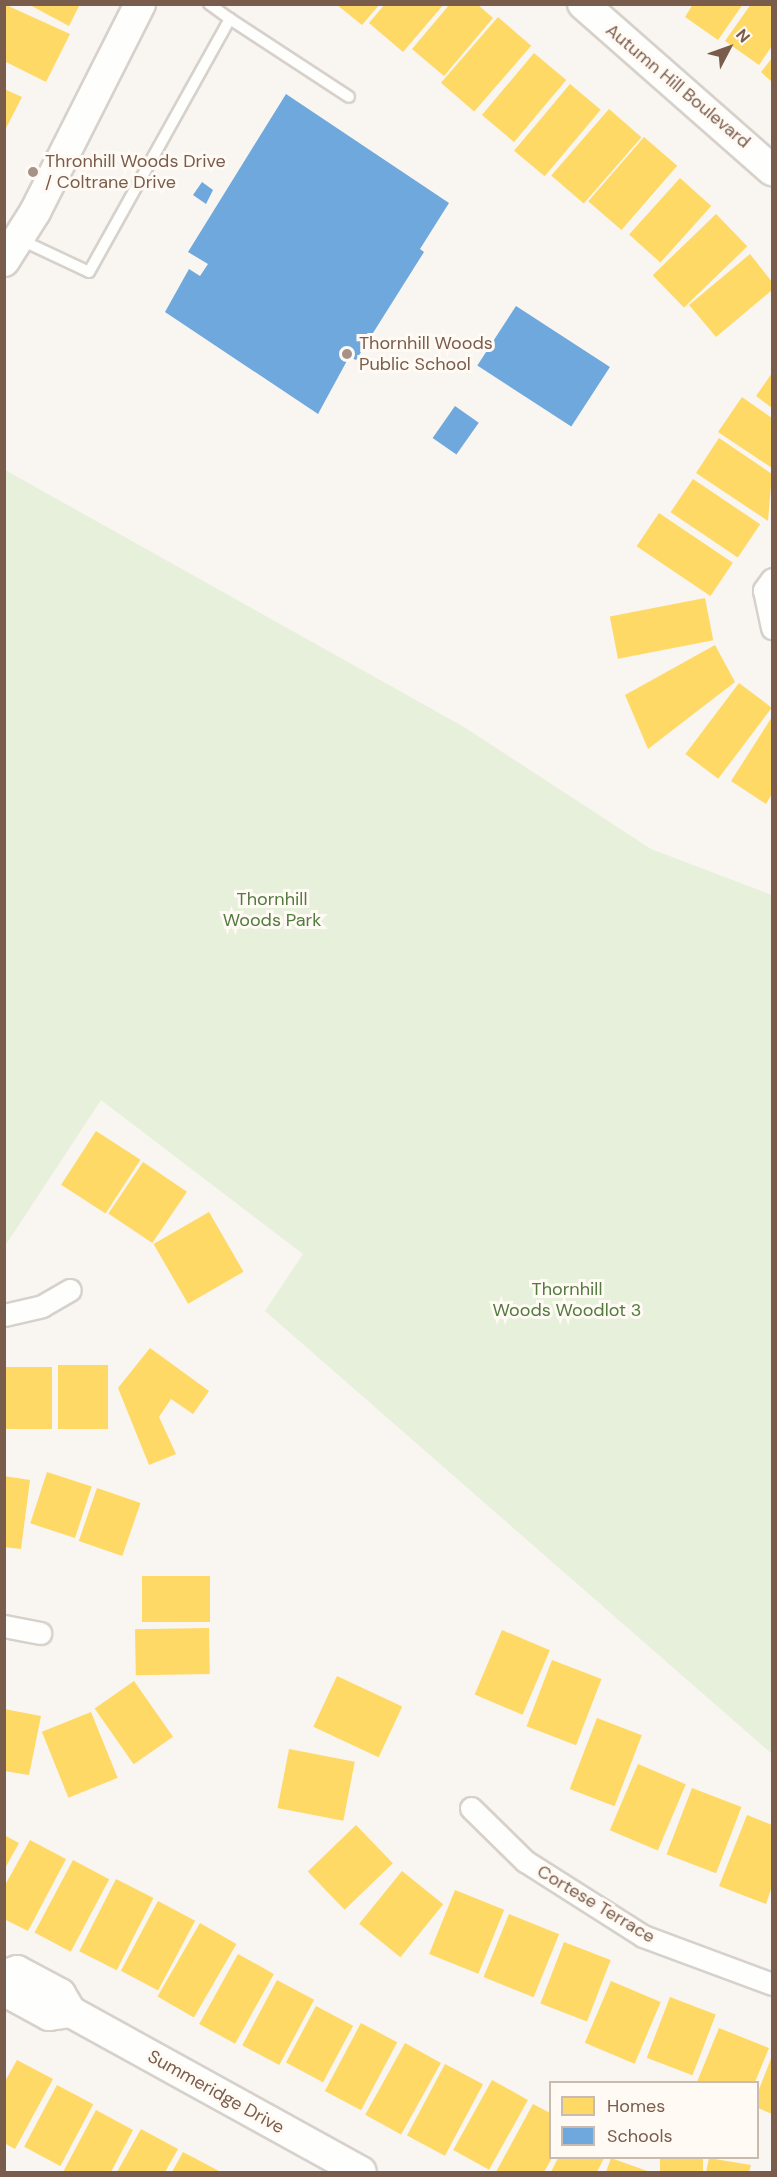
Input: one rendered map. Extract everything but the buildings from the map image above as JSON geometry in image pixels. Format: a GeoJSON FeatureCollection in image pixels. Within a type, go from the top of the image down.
{"type":"FeatureCollection","features":[{"type":"Feature","properties":{"kind":"street"},"geometry":{"type":"LineString","coordinates":[[9,243],[140,4]]}},
{"type":"Feature","properties":{"kind":"street","name":"Autumn Hill Boulevard"},"geometry":{"type":"LineString","coordinates":[[583,4],[772,170]]}},
{"type":"Feature","properties":{"kind":"street"},"geometry":{"type":"LineString","coordinates":[[772,579],[764,590],[772,628]]}},
{"type":"Feature","properties":{"kind":"street"},"geometry":{"type":"LineString","coordinates":[[4,1315],[42,1306],[70,1290]]}},
{"type":"Feature","properties":{"kind":"street"},"geometry":{"type":"LineString","coordinates":[[4,1626],[39,1633]]}},
{"type":"Feature","properties":{"kind":"street","name":"Cortese Terrace"},"geometry":{"type":"LineString","coordinates":[[471,1808],[525,1861],[643,1936],[772,1984]]}},
{"type":"Feature","properties":{"kind":"street","name":"Summeridge Drive"},"geometry":{"type":"LineString","coordinates":[[4,1978],[17,1971],[60,1994],[71,2012],[361,2172]]}},
{"type":"Feature","properties":{"kind":"lane"},"geometry":{"type":"LineString","coordinates":[[209,4],[349,97]]}},
{"type":"Feature","properties":{"kind":"lane"},"geometry":{"type":"LineString","coordinates":[[9,243],[89,272],[230,19]]}},
{"type":"Feature","properties":{"kind":"green space"},"geometry":{"type":"Polygon","coordinates":[[[5,470],[464,727],[651,849],[772,895],[772,1754],[265,1311],[303,1254],[101,1100],[5,1246],[5,470]]]}},
{"type":"Feature","properties":{"kind":"place","name":"Thronhill Woods Drive / Coltrane Drive"},"geometry":{"type":"Point","coordinates":[33,172]}},
{"type":"Feature","properties":{"kind":"place","name":"Thornhill Woods Public School"},"geometry":{"type":"Point","coordinates":[347,354]}},
{"type":"Feature","properties":{"kind":"park label","name":"Thornhill Woods Park"},"geometry":{"type":"Point","coordinates":[272,910]}},
{"type":"Feature","properties":{"kind":"park label","name":"Thornhill Woods Woodlot 3"},"geometry":{"type":"Point","coordinates":[567,1300]}}]}
